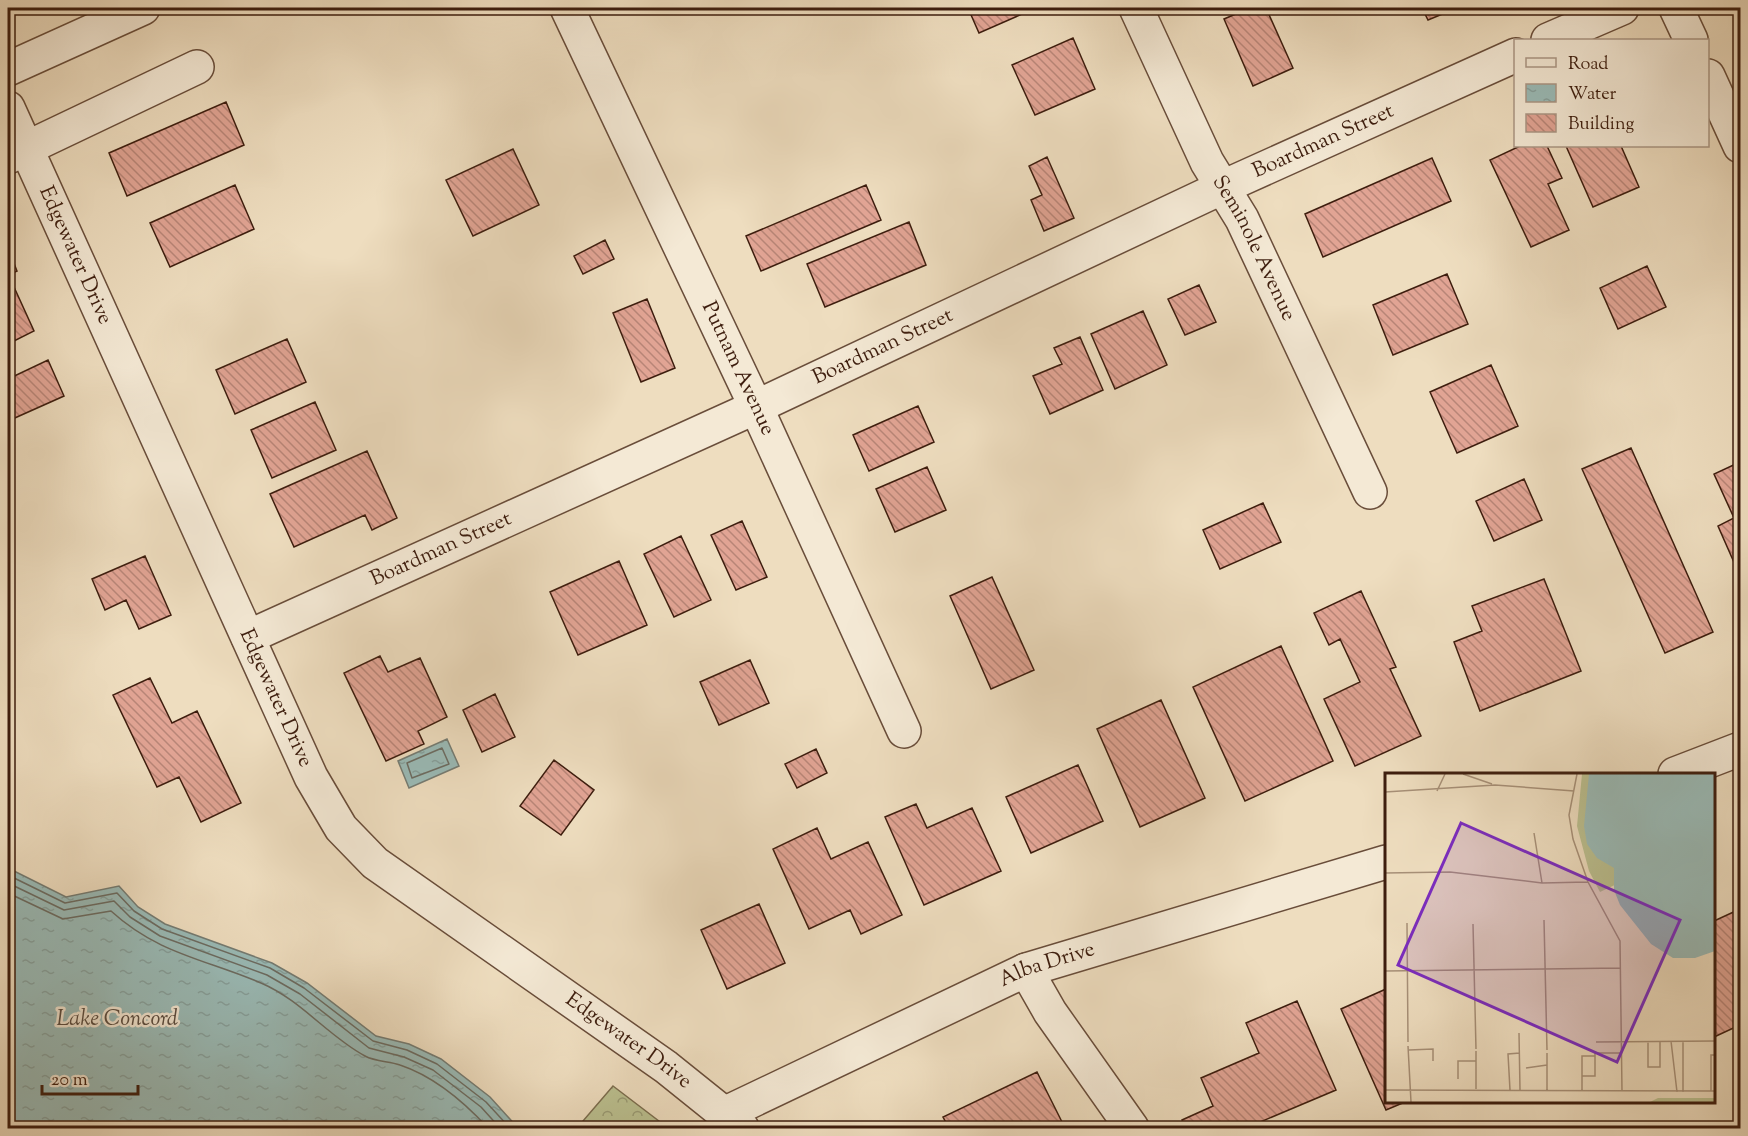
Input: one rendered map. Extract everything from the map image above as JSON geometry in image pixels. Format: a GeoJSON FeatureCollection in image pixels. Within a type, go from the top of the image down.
{"type":"FeatureCollection","features":[{"type":"Feature","properties":{"kind":"street"},"geometry":{"type":"LineString","coordinates":[[8,69],[143,8]]}},
{"type":"Feature","properties":{"kind":"street","name":"Putnam Avenue"},"geometry":{"type":"LineString","coordinates":[[567,8],[756,407],[904,731]]}},
{"type":"Feature","properties":{"kind":"street","name":"Seminole Avenue"},"geometry":{"type":"LineString","coordinates":[[1136,8],[1207,162],[1242,219],[1370,492]]}},
{"type":"Feature","properties":{"kind":"street"},"geometry":{"type":"LineString","coordinates":[[1550,39],[1622,8]]}},
{"type":"Feature","properties":{"kind":"street"},"geometry":{"type":"LineString","coordinates":[[1676,8],[1691,39]]}},
{"type":"Feature","properties":{"kind":"street","name":"Boardman Street"},"geometry":{"type":"LineString","coordinates":[[248,637],[756,407],[1223,187],[1514,55]]}},
{"type":"Feature","properties":{"kind":"street"},"geometry":{"type":"LineString","coordinates":[[16,152],[197,67]]}},
{"type":"Feature","properties":{"kind":"street"},"geometry":{"type":"LineString","coordinates":[[1709,80],[1740,146]]}},
{"type":"Feature","properties":{"kind":"street","name":"Edgewater Drive"},"geometry":{"type":"LineString","coordinates":[[8,108],[16,152],[248,637],[322,800],[355,845],[404,885],[666,1067],[734,1121]]}},
{"type":"Feature","properties":{"kind":"street"},"geometry":{"type":"LineString","coordinates":[[1678,773],[1740,749]]}},
{"type":"Feature","properties":{"kind":"street","name":"Alba Drive"},"geometry":{"type":"LineString","coordinates":[[734,1121],[1026,970],[1385,861]]}},
{"type":"Feature","properties":{"kind":"street"},"geometry":{"type":"LineString","coordinates":[[1026,970],[1050,1012],[1132,1128]]}},
{"type":"Feature","properties":{"kind":"green space"},"geometry":{"type":"Polygon","coordinates":[[[613,1086],[668,1128],[577,1128],[613,1086]]]}},
{"type":"Feature","properties":{"kind":"water"},"geometry":{"type":"Polygon","coordinates":[[[447,739],[459,766],[409,788],[398,761],[447,739]]]}},
{"type":"Feature","properties":{"kind":"water","name":"Lake Concord"},"geometry":{"type":"Polygon","coordinates":[[[8,868],[66,897],[119,886],[138,907],[165,924],[272,963],[307,983],[376,1036],[409,1044],[441,1059],[490,1097],[518,1128],[8,1128],[8,868]]]}},
{"type":"Feature","properties":{"kind":"building"},"geometry":{"type":"Polygon","coordinates":[[[968,8],[1036,8],[979,33],[968,8]]]}},
{"type":"Feature","properties":{"kind":"building"},"geometry":{"type":"Polygon","coordinates":[[[1250,8],[1266,8],[1293,68],[1253,86],[1224,19],[1250,8]]]}},
{"type":"Feature","properties":{"kind":"building"},"geometry":{"type":"Polygon","coordinates":[[[1422,8],[1457,8],[1428,20],[1422,8]]]}},
{"type":"Feature","properties":{"kind":"building"},"geometry":{"type":"Polygon","coordinates":[[[1073,38],[1095,89],[1035,115],[1012,65],[1073,38]]]}},
{"type":"Feature","properties":{"kind":"building"},"geometry":{"type":"Polygon","coordinates":[[[226,102],[244,145],[127,196],[109,153],[226,102]]]}},
{"type":"Feature","properties":{"kind":"building"},"geometry":{"type":"Polygon","coordinates":[[[1518,147],[1547,147],[1562,178],[1548,184],[1569,230],[1531,247],[1490,160],[1518,147]]]}},
{"type":"Feature","properties":{"kind":"building"},"geometry":{"type":"Polygon","coordinates":[[[1566,147],[1621,147],[1639,187],[1593,207],[1566,147]]]}},
{"type":"Feature","properties":{"kind":"building"},"geometry":{"type":"Polygon","coordinates":[[[513,149],[539,205],[473,236],[446,180],[513,149]]]}},
{"type":"Feature","properties":{"kind":"building"},"geometry":{"type":"Polygon","coordinates":[[[1047,157],[1074,218],[1044,231],[1031,200],[1042,195],[1029,166],[1047,157]]]}},
{"type":"Feature","properties":{"kind":"building"},"geometry":{"type":"Polygon","coordinates":[[[1432,158],[1451,201],[1323,257],[1305,214],[1432,158]]]}},
{"type":"Feature","properties":{"kind":"building"},"geometry":{"type":"Polygon","coordinates":[[[235,185],[254,229],[170,267],[150,223],[235,185]]]}},
{"type":"Feature","properties":{"kind":"building"},"geometry":{"type":"Polygon","coordinates":[[[866,185],[881,220],[761,271],[746,236],[866,185]]]}},
{"type":"Feature","properties":{"kind":"building"},"geometry":{"type":"Polygon","coordinates":[[[909,222],[926,265],[825,307],[807,264],[909,222]]]}},
{"type":"Feature","properties":{"kind":"building"},"geometry":{"type":"Polygon","coordinates":[[[605,240],[614,259],[583,274],[574,256],[605,240]]]}},
{"type":"Feature","properties":{"kind":"building"},"geometry":{"type":"Polygon","coordinates":[[[8,248],[17,271],[8,275],[8,248]]]}},
{"type":"Feature","properties":{"kind":"building"},"geometry":{"type":"Polygon","coordinates":[[[1647,266],[1666,307],[1618,329],[1600,288],[1647,266]]]}},
{"type":"Feature","properties":{"kind":"building"},"geometry":{"type":"Polygon","coordinates":[[[1447,274],[1468,324],[1393,355],[1373,305],[1447,274]]]}},
{"type":"Feature","properties":{"kind":"building"},"geometry":{"type":"Polygon","coordinates":[[[1199,285],[1216,322],[1185,335],[1168,299],[1199,285]]]}},
{"type":"Feature","properties":{"kind":"building"},"geometry":{"type":"Polygon","coordinates":[[[14,287],[34,331],[8,344],[8,290],[14,287]]]}},
{"type":"Feature","properties":{"kind":"building"},"geometry":{"type":"Polygon","coordinates":[[[647,299],[675,368],[641,382],[613,313],[647,299]]]}},
{"type":"Feature","properties":{"kind":"building"},"geometry":{"type":"Polygon","coordinates":[[[1143,311],[1167,365],[1115,389],[1091,334],[1143,311]]]}},
{"type":"Feature","properties":{"kind":"building"},"geometry":{"type":"Polygon","coordinates":[[[1080,337],[1103,390],[1050,414],[1033,376],[1062,364],[1054,348],[1080,337]]]}},
{"type":"Feature","properties":{"kind":"building"},"geometry":{"type":"Polygon","coordinates":[[[287,339],[306,382],[235,414],[216,370],[287,339]]]}},
{"type":"Feature","properties":{"kind":"building"},"geometry":{"type":"Polygon","coordinates":[[[48,360],[64,396],[8,421],[8,379],[48,360]]]}},
{"type":"Feature","properties":{"kind":"building"},"geometry":{"type":"Polygon","coordinates":[[[1491,365],[1518,426],[1457,453],[1430,392],[1491,365]]]}},
{"type":"Feature","properties":{"kind":"building"},"geometry":{"type":"Polygon","coordinates":[[[315,402],[336,450],[272,478],[251,430],[315,402]]]}},
{"type":"Feature","properties":{"kind":"building"},"geometry":{"type":"Polygon","coordinates":[[[918,406],[934,442],[869,471],[853,435],[918,406]]]}},
{"type":"Feature","properties":{"kind":"building"},"geometry":{"type":"Polygon","coordinates":[[[1631,448],[1713,632],[1665,653],[1582,469],[1631,448]]]}},
{"type":"Feature","properties":{"kind":"building"},"geometry":{"type":"Polygon","coordinates":[[[367,451],[397,518],[372,530],[365,515],[294,547],[270,494],[367,451]]]}},
{"type":"Feature","properties":{"kind":"building"},"geometry":{"type":"Polygon","coordinates":[[[1740,462],[1740,576],[1718,526],[1734,518],[1714,474],[1740,462]]]}},
{"type":"Feature","properties":{"kind":"building"},"geometry":{"type":"Polygon","coordinates":[[[927,467],[946,510],[895,532],[876,489],[927,467]]]}},
{"type":"Feature","properties":{"kind":"building"},"geometry":{"type":"Polygon","coordinates":[[[1524,479],[1542,520],[1494,541],[1476,501],[1524,479]]]}},
{"type":"Feature","properties":{"kind":"building"},"geometry":{"type":"Polygon","coordinates":[[[1263,503],[1281,542],[1220,569],[1203,530],[1263,503]]]}},
{"type":"Feature","properties":{"kind":"building"},"geometry":{"type":"Polygon","coordinates":[[[742,521],[767,577],[736,590],[711,535],[742,521]]]}},
{"type":"Feature","properties":{"kind":"building"},"geometry":{"type":"Polygon","coordinates":[[[681,536],[711,600],[674,617],[644,554],[681,536]]]}},
{"type":"Feature","properties":{"kind":"building"},"geometry":{"type":"Polygon","coordinates":[[[145,556],[171,615],[139,629],[126,600],[105,610],[92,579],[145,556]]]}},
{"type":"Feature","properties":{"kind":"building"},"geometry":{"type":"Polygon","coordinates":[[[619,561],[647,625],[578,655],[550,592],[619,561]]]}},
{"type":"Feature","properties":{"kind":"building"},"geometry":{"type":"Polygon","coordinates":[[[992,577],[1034,670],[991,689],[950,596],[992,577]]]}},
{"type":"Feature","properties":{"kind":"building"},"geometry":{"type":"Polygon","coordinates":[[[1544,579],[1581,671],[1480,711],[1454,642],[1482,631],[1472,606],[1544,579]]]}},
{"type":"Feature","properties":{"kind":"building"},"geometry":{"type":"Polygon","coordinates":[[[1361,591],[1396,667],[1390,669],[1421,736],[1355,766],[1324,699],[1360,682],[1340,639],[1329,645],[1314,613],[1361,591]]]}},
{"type":"Feature","properties":{"kind":"building"},"geometry":{"type":"Polygon","coordinates":[[[1281,646],[1333,761],[1245,801],[1193,687],[1281,646]]]}},
{"type":"Feature","properties":{"kind":"building"},"geometry":{"type":"Polygon","coordinates":[[[380,656],[388,672],[420,658],[447,717],[418,731],[424,744],[386,761],[344,673],[380,656]]]}},
{"type":"Feature","properties":{"kind":"building"},"geometry":{"type":"Polygon","coordinates":[[[750,660],[769,703],[719,725],[700,682],[750,660]]]}},
{"type":"Feature","properties":{"kind":"building"},"geometry":{"type":"Polygon","coordinates":[[[150,678],[172,723],[197,711],[241,803],[201,822],[179,777],[157,787],[113,695],[150,678]]]}},
{"type":"Feature","properties":{"kind":"building"},"geometry":{"type":"Polygon","coordinates":[[[495,694],[515,737],[482,752],[463,710],[495,694]]]}},
{"type":"Feature","properties":{"kind":"building"},"geometry":{"type":"Polygon","coordinates":[[[1161,700],[1205,798],[1140,827],[1097,729],[1161,700]]]}},
{"type":"Feature","properties":{"kind":"building"},"geometry":{"type":"Polygon","coordinates":[[[816,749],[827,773],[797,788],[785,764],[816,749]]]}},
{"type":"Feature","properties":{"kind":"building"},"geometry":{"type":"Polygon","coordinates":[[[554,760],[594,790],[561,835],[520,806],[554,760]]]}},
{"type":"Feature","properties":{"kind":"building"},"geometry":{"type":"Polygon","coordinates":[[[1078,765],[1103,821],[1031,853],[1006,797],[1078,765]]]}},
{"type":"Feature","properties":{"kind":"building"},"geometry":{"type":"Polygon","coordinates":[[[916,804],[927,828],[972,808],[1001,871],[924,905],[885,817],[916,804]]]}},
{"type":"Feature","properties":{"kind":"building"},"geometry":{"type":"Polygon","coordinates":[[[817,828],[831,859],[868,842],[902,915],[861,934],[850,910],[809,929],[773,849],[817,828]]]}},
{"type":"Feature","properties":{"kind":"building"},"geometry":{"type":"Polygon","coordinates":[[[759,904],[785,963],[727,989],[701,930],[759,904]]]}},
{"type":"Feature","properties":{"kind":"building"},"geometry":{"type":"Polygon","coordinates":[[[1740,909],[1740,1025],[1715,1037],[1715,921],[1740,909]]]}},
{"type":"Feature","properties":{"kind":"building"},"geometry":{"type":"Polygon","coordinates":[[[1385,989],[1385,1103],[1403,1103],[1386,1110],[1341,1009],[1385,989]]]}},
{"type":"Feature","properties":{"kind":"building"},"geometry":{"type":"Polygon","coordinates":[[[1297,1001],[1336,1090],[1246,1128],[1185,1128],[1182,1120],[1213,1106],[1201,1078],[1259,1053],[1246,1023],[1297,1001]]]}},
{"type":"Feature","properties":{"kind":"building"},"geometry":{"type":"Polygon","coordinates":[[[1037,1072],[1065,1128],[949,1128],[943,1117],[1037,1072]]]}}]}
